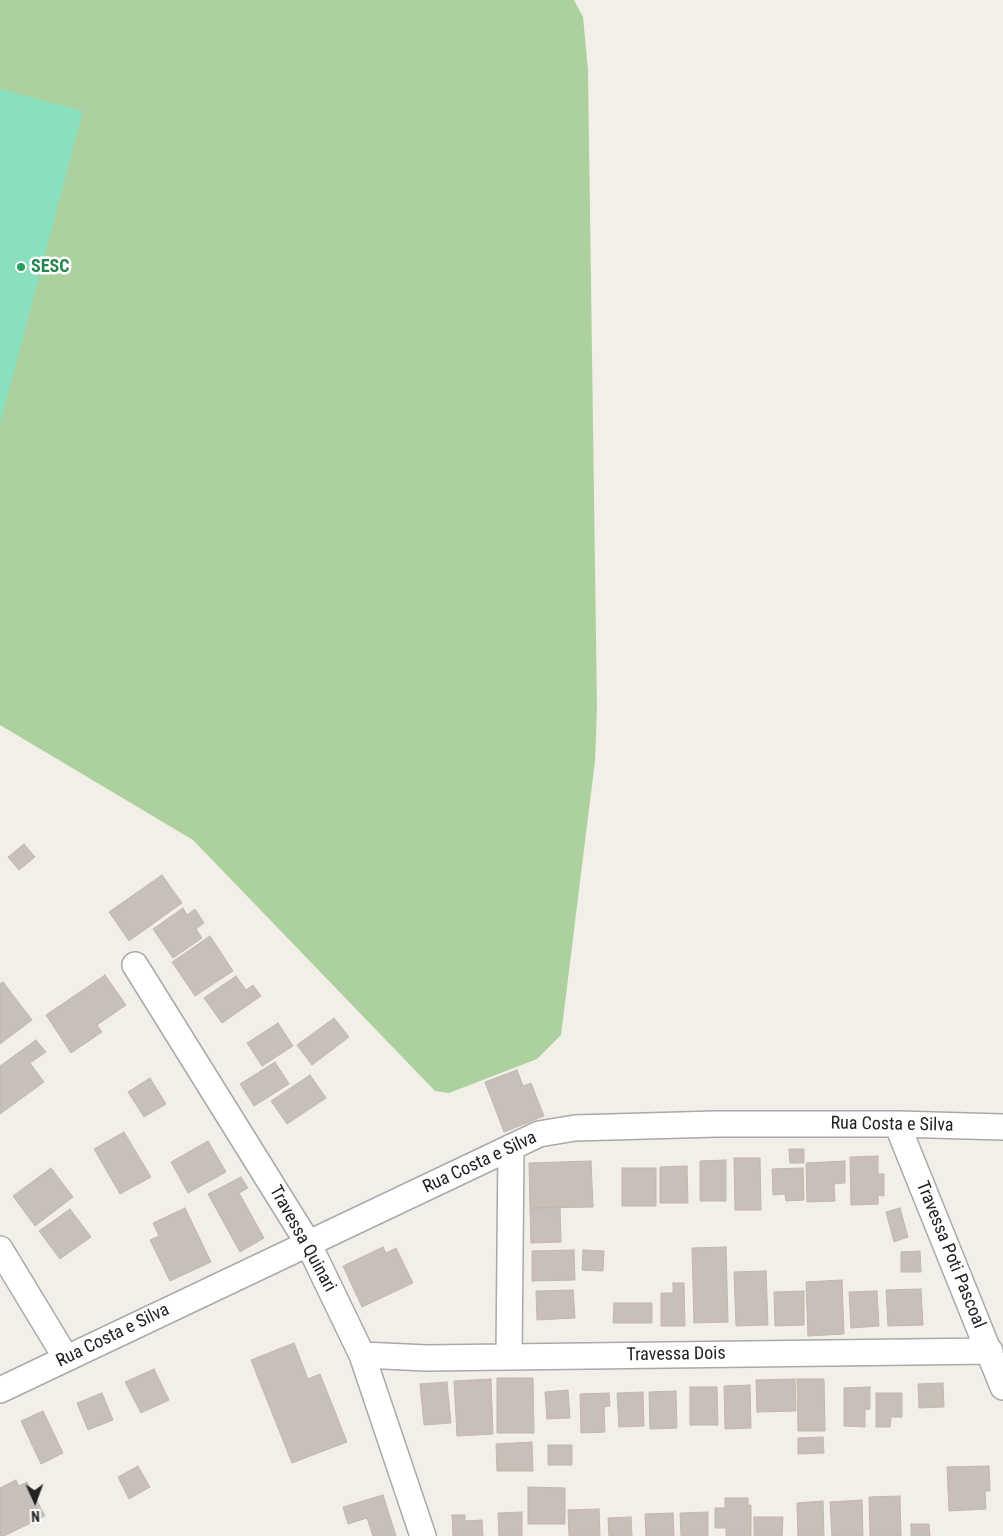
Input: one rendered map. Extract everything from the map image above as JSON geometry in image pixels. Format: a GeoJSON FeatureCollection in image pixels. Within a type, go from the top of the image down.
{"type":"FeatureCollection","features":[{"type":"Feature","properties":{"kind":"street","name":"Travessa Quinari"},"geometry":{"type":"LineString","coordinates":[[135,965],[308,1243],[362,1356],[423,1536]]}},
{"type":"Feature","properties":{"kind":"street","name":"Rua Costa e Silva"},"geometry":{"type":"LineString","coordinates":[[0,1390],[539,1134],[575,1128],[716,1124],[897,1124],[1003,1127]]}},
{"type":"Feature","properties":{"kind":"street","name":"Travessa Poti Pascoal"},"geometry":{"type":"LineString","coordinates":[[897,1124],[1003,1387]]}},
{"type":"Feature","properties":{"kind":"street"},"geometry":{"type":"LineString","coordinates":[[509,1357],[511,1147]]}},
{"type":"Feature","properties":{"kind":"street"},"geometry":{"type":"LineString","coordinates":[[0,1249],[66,1358]]}},
{"type":"Feature","properties":{"kind":"street","name":"Travessa Dois"},"geometry":{"type":"LineString","coordinates":[[362,1356],[427,1358],[990,1351]]}},
{"type":"Feature","properties":{"kind":"green space"},"geometry":{"type":"Polygon","coordinates":[[[0,0],[574,0],[583,17],[588,70],[597,708],[595,761],[561,1035],[537,1059],[449,1093],[435,1091],[193,840],[0,725],[0,0]]]}},
{"type":"Feature","properties":{"kind":"green space","name":"SESC"},"geometry":{"type":"Polygon","coordinates":[[[0,89],[83,111],[0,424],[0,89]]]}},
{"type":"Feature","properties":{"kind":"building"},"geometry":{"type":"Polygon","coordinates":[[[24,844],[35,857],[19,870],[8,857],[24,844]]]}},
{"type":"Feature","properties":{"kind":"building"},"geometry":{"type":"Polygon","coordinates":[[[162,875],[182,903],[129,941],[109,912],[162,875]]]}},
{"type":"Feature","properties":{"kind":"building"},"geometry":{"type":"Polygon","coordinates":[[[183,908],[187,915],[195,909],[204,923],[196,929],[202,938],[173,958],[153,929],[183,908]]]}},
{"type":"Feature","properties":{"kind":"building"},"geometry":{"type":"Polygon","coordinates":[[[210,936],[233,971],[195,996],[172,962],[210,936]]]}},
{"type":"Feature","properties":{"kind":"building"},"geometry":{"type":"Polygon","coordinates":[[[105,975],[126,1005],[97,1025],[102,1032],[71,1053],[46,1015],[105,975]]]}},
{"type":"Feature","properties":{"kind":"building"},"geometry":{"type":"Polygon","coordinates":[[[236,976],[246,990],[253,985],[261,996],[222,1023],[204,998],[236,976]]]}},
{"type":"Feature","properties":{"kind":"building"},"geometry":{"type":"Polygon","coordinates":[[[3,982],[32,1020],[0,1044],[0,984],[3,982]]]}},
{"type":"Feature","properties":{"kind":"building"},"geometry":{"type":"Polygon","coordinates":[[[334,1018],[349,1037],[312,1065],[297,1045],[334,1018]]]}},
{"type":"Feature","properties":{"kind":"building"},"geometry":{"type":"Polygon","coordinates":[[[278,1023],[293,1046],[262,1066],[247,1043],[278,1023]]]}},
{"type":"Feature","properties":{"kind":"building"},"geometry":{"type":"Polygon","coordinates":[[[36,1040],[46,1052],[30,1063],[44,1082],[0,1114],[0,1066],[36,1040]]]}},
{"type":"Feature","properties":{"kind":"building"},"geometry":{"type":"Polygon","coordinates":[[[275,1062],[289,1084],[254,1106],[240,1084],[275,1062]]]}},
{"type":"Feature","properties":{"kind":"building"},"geometry":{"type":"Polygon","coordinates":[[[517,1070],[523,1086],[531,1083],[544,1116],[504,1132],[485,1082],[517,1070]]]}},
{"type":"Feature","properties":{"kind":"building"},"geometry":{"type":"Polygon","coordinates":[[[310,1075],[326,1098],[287,1124],[271,1101],[310,1075]]]}},
{"type":"Feature","properties":{"kind":"building"},"geometry":{"type":"Polygon","coordinates":[[[150,1078],[166,1104],[144,1117],[128,1092],[150,1078]]]}},
{"type":"Feature","properties":{"kind":"building"},"geometry":{"type":"Polygon","coordinates":[[[124,1132],[151,1177],[120,1194],[94,1149],[124,1132]]]}},
{"type":"Feature","properties":{"kind":"building"},"geometry":{"type":"Polygon","coordinates":[[[208,1141],[226,1172],[188,1193],[171,1162],[208,1141]]]}},
{"type":"Feature","properties":{"kind":"building"},"geometry":{"type":"Polygon","coordinates":[[[789,1149],[804,1149],[804,1163],[790,1163],[789,1149]]]}},
{"type":"Feature","properties":{"kind":"building"},"geometry":{"type":"Polygon","coordinates":[[[878,1156],[878,1174],[884,1174],[884,1196],[878,1195],[878,1204],[851,1205],[850,1157],[878,1156]]]}},
{"type":"Feature","properties":{"kind":"building"},"geometry":{"type":"Polygon","coordinates":[[[734,1158],[760,1158],[761,1210],[735,1210],[734,1158]]]}},
{"type":"Feature","properties":{"kind":"building"},"geometry":{"type":"Polygon","coordinates":[[[726,1160],[726,1201],[700,1201],[700,1161],[726,1160]]]}},
{"type":"Feature","properties":{"kind":"building"},"geometry":{"type":"Polygon","coordinates":[[[591,1161],[593,1207],[530,1208],[529,1163],[591,1161]]]}},
{"type":"Feature","properties":{"kind":"building"},"geometry":{"type":"Polygon","coordinates":[[[845,1161],[845,1183],[834,1184],[835,1201],[807,1202],[806,1163],[845,1161]]]}},
{"type":"Feature","properties":{"kind":"building"},"geometry":{"type":"Polygon","coordinates":[[[687,1166],[688,1203],[660,1203],[660,1167],[687,1166]]]}},
{"type":"Feature","properties":{"kind":"building"},"geometry":{"type":"Polygon","coordinates":[[[51,1168],[73,1197],[35,1226],[13,1196],[51,1168]]]}},
{"type":"Feature","properties":{"kind":"building"},"geometry":{"type":"Polygon","coordinates":[[[622,1168],[656,1168],[656,1206],[622,1206],[622,1168]]]}},
{"type":"Feature","properties":{"kind":"building"},"geometry":{"type":"Polygon","coordinates":[[[803,1168],[804,1200],[786,1201],[785,1194],[773,1195],[772,1169],[803,1168]]]}},
{"type":"Feature","properties":{"kind":"building"},"geometry":{"type":"Polygon","coordinates":[[[241,1177],[248,1188],[239,1193],[264,1238],[240,1252],[208,1194],[241,1177]]]}},
{"type":"Feature","properties":{"kind":"building"},"geometry":{"type":"Polygon","coordinates":[[[560,1207],[561,1242],[531,1243],[530,1208],[560,1207]]]}},
{"type":"Feature","properties":{"kind":"building"},"geometry":{"type":"Polygon","coordinates":[[[185,1208],[211,1262],[170,1281],[150,1240],[159,1236],[153,1223],[185,1208]]]}},
{"type":"Feature","properties":{"kind":"building"},"geometry":{"type":"Polygon","coordinates":[[[900,1208],[908,1237],[894,1242],[886,1212],[900,1208]]]}},
{"type":"Feature","properties":{"kind":"building"},"geometry":{"type":"Polygon","coordinates":[[[70,1209],[91,1237],[60,1259],[39,1231],[70,1209]]]}},
{"type":"Feature","properties":{"kind":"building"},"geometry":{"type":"Polygon","coordinates":[[[383,1247],[386,1253],[396,1248],[413,1283],[362,1307],[343,1266],[383,1247]]]}},
{"type":"Feature","properties":{"kind":"building"},"geometry":{"type":"Polygon","coordinates":[[[726,1247],[728,1322],[694,1323],[692,1248],[726,1247]]]}},
{"type":"Feature","properties":{"kind":"building"},"geometry":{"type":"Polygon","coordinates":[[[574,1250],[575,1280],[532,1281],[532,1251],[574,1250]]]}},
{"type":"Feature","properties":{"kind":"building"},"geometry":{"type":"Polygon","coordinates":[[[583,1250],[604,1251],[603,1271],[582,1270],[583,1250]]]}},
{"type":"Feature","properties":{"kind":"building"},"geometry":{"type":"Polygon","coordinates":[[[920,1251],[921,1272],[901,1272],[901,1252],[920,1251]]]}},
{"type":"Feature","properties":{"kind":"building"},"geometry":{"type":"Polygon","coordinates":[[[766,1271],[768,1325],[736,1326],[734,1272],[766,1271]]]}},
{"type":"Feature","properties":{"kind":"building"},"geometry":{"type":"Polygon","coordinates":[[[842,1280],[844,1334],[808,1336],[806,1282],[842,1280]]]}},
{"type":"Feature","properties":{"kind":"building"},"geometry":{"type":"Polygon","coordinates":[[[673,1283],[684,1283],[685,1326],[661,1326],[661,1293],[673,1293],[673,1283]]]}},
{"type":"Feature","properties":{"kind":"building"},"geometry":{"type":"Polygon","coordinates":[[[921,1289],[923,1325],[888,1326],[886,1290],[921,1289]]]}},
{"type":"Feature","properties":{"kind":"building"},"geometry":{"type":"Polygon","coordinates":[[[573,1290],[575,1318],[537,1320],[536,1291],[573,1290]]]}},
{"type":"Feature","properties":{"kind":"building"},"geometry":{"type":"Polygon","coordinates":[[[804,1291],[804,1325],[775,1326],[774,1292],[804,1291]]]}},
{"type":"Feature","properties":{"kind":"building"},"geometry":{"type":"Polygon","coordinates":[[[877,1291],[879,1326],[851,1328],[849,1292],[877,1291]]]}},
{"type":"Feature","properties":{"kind":"building"},"geometry":{"type":"Polygon","coordinates":[[[614,1303],[652,1303],[652,1323],[613,1323],[614,1303]]]}},
{"type":"Feature","properties":{"kind":"building"},"geometry":{"type":"Polygon","coordinates":[[[294,1343],[308,1379],[320,1374],[347,1442],[292,1463],[251,1360],[294,1343]]]}},
{"type":"Feature","properties":{"kind":"building"},"geometry":{"type":"Polygon","coordinates":[[[154,1369],[169,1400],[141,1413],[125,1382],[154,1369]]]}},
{"type":"Feature","properties":{"kind":"building"},"geometry":{"type":"Polygon","coordinates":[[[497,1378],[533,1378],[534,1433],[497,1433],[497,1378]]]}},
{"type":"Feature","properties":{"kind":"building"},"geometry":{"type":"Polygon","coordinates":[[[491,1379],[493,1434],[457,1436],[454,1381],[491,1379]]]}},
{"type":"Feature","properties":{"kind":"building"},"geometry":{"type":"Polygon","coordinates":[[[795,1379],[796,1411],[757,1412],[756,1380],[795,1379]]]}},
{"type":"Feature","properties":{"kind":"building"},"geometry":{"type":"Polygon","coordinates":[[[797,1379],[824,1379],[825,1431],[798,1431],[797,1379]]]}},
{"type":"Feature","properties":{"kind":"building"},"geometry":{"type":"Polygon","coordinates":[[[447,1382],[451,1423],[424,1425],[420,1384],[447,1382]]]}},
{"type":"Feature","properties":{"kind":"building"},"geometry":{"type":"Polygon","coordinates":[[[943,1383],[944,1407],[919,1408],[918,1384],[943,1383]]]}},
{"type":"Feature","properties":{"kind":"building"},"geometry":{"type":"Polygon","coordinates":[[[750,1385],[751,1428],[725,1429],[724,1386],[750,1385]]]}},
{"type":"Feature","properties":{"kind":"building"},"geometry":{"type":"Polygon","coordinates":[[[690,1387],[717,1387],[718,1425],[690,1425],[690,1387]]]}},
{"type":"Feature","properties":{"kind":"building"},"geometry":{"type":"Polygon","coordinates":[[[870,1387],[870,1409],[865,1410],[865,1427],[844,1426],[844,1388],[870,1387]]]}},
{"type":"Feature","properties":{"kind":"building"},"geometry":{"type":"Polygon","coordinates":[[[568,1390],[570,1418],[547,1419],[545,1392],[568,1390]]]}},
{"type":"Feature","properties":{"kind":"building"},"geometry":{"type":"Polygon","coordinates":[[[676,1391],[677,1428],[650,1429],[649,1392],[676,1391]]]}},
{"type":"Feature","properties":{"kind":"building"},"geometry":{"type":"Polygon","coordinates":[[[643,1392],[644,1426],[619,1427],[617,1393],[643,1392]]]}},
{"type":"Feature","properties":{"kind":"building"},"geometry":{"type":"Polygon","coordinates":[[[102,1393],[113,1420],[88,1430],[77,1403],[102,1393]]]}},
{"type":"Feature","properties":{"kind":"building"},"geometry":{"type":"Polygon","coordinates":[[[609,1393],[610,1406],[604,1407],[605,1432],[581,1433],[580,1394],[609,1393]]]}},
{"type":"Feature","properties":{"kind":"building"},"geometry":{"type":"Polygon","coordinates":[[[876,1393],[902,1393],[902,1417],[891,1417],[890,1427],[876,1427],[876,1393]]]}},
{"type":"Feature","properties":{"kind":"building"},"geometry":{"type":"Polygon","coordinates":[[[43,1411],[63,1453],[41,1464],[21,1421],[43,1411]]]}},
{"type":"Feature","properties":{"kind":"building"},"geometry":{"type":"Polygon","coordinates":[[[823,1437],[824,1453],[798,1454],[798,1438],[823,1437]]]}},
{"type":"Feature","properties":{"kind":"building"},"geometry":{"type":"Polygon","coordinates":[[[532,1442],[533,1471],[497,1471],[496,1444],[532,1442]]]}},
{"type":"Feature","properties":{"kind":"building"},"geometry":{"type":"Polygon","coordinates":[[[548,1445],[572,1445],[572,1465],[548,1465],[548,1445]]]}},
{"type":"Feature","properties":{"kind":"building"},"geometry":{"type":"Polygon","coordinates":[[[138,1466],[150,1487],[129,1499],[118,1477],[138,1466]]]}},
{"type":"Feature","properties":{"kind":"building"},"geometry":{"type":"Polygon","coordinates":[[[989,1466],[990,1491],[985,1491],[986,1509],[949,1511],[947,1467],[989,1466]]]}},
{"type":"Feature","properties":{"kind":"building"},"geometry":{"type":"Polygon","coordinates":[[[16,1480],[19,1486],[27,1482],[45,1516],[4,1536],[0,1536],[0,1488],[16,1480]]]}},
{"type":"Feature","properties":{"kind":"building"},"geometry":{"type":"Polygon","coordinates":[[[528,1487],[565,1488],[565,1524],[528,1524],[528,1487]]]}},
{"type":"Feature","properties":{"kind":"building"},"geometry":{"type":"Polygon","coordinates":[[[383,1495],[396,1536],[373,1536],[367,1518],[348,1524],[343,1507],[383,1495]]]}},
{"type":"Feature","properties":{"kind":"building"},"geometry":{"type":"Polygon","coordinates":[[[900,1496],[901,1536],[870,1536],[869,1497],[900,1496]]]}},
{"type":"Feature","properties":{"kind":"building"},"geometry":{"type":"Polygon","coordinates":[[[725,1498],[748,1498],[748,1505],[751,1505],[751,1536],[726,1536],[726,1528],[715,1528],[715,1508],[725,1508],[725,1498]]]}},
{"type":"Feature","properties":{"kind":"building"},"geometry":{"type":"Polygon","coordinates":[[[862,1500],[863,1536],[832,1536],[830,1502],[862,1500]]]}},
{"type":"Feature","properties":{"kind":"building"},"geometry":{"type":"Polygon","coordinates":[[[823,1501],[824,1536],[798,1536],[797,1503],[823,1501]]]}},
{"type":"Feature","properties":{"kind":"building"},"geometry":{"type":"Polygon","coordinates":[[[599,1509],[600,1536],[569,1536],[568,1510],[599,1509]]]}},
{"type":"Feature","properties":{"kind":"building"},"geometry":{"type":"Polygon","coordinates":[[[522,1512],[522,1536],[499,1536],[498,1513],[522,1512]]]}},
{"type":"Feature","properties":{"kind":"building"},"geometry":{"type":"Polygon","coordinates":[[[708,1512],[708,1536],[681,1536],[680,1513],[708,1512]]]}},
{"type":"Feature","properties":{"kind":"building"},"geometry":{"type":"Polygon","coordinates":[[[673,1513],[674,1536],[646,1536],[645,1514],[673,1513]]]}},
{"type":"Feature","properties":{"kind":"building"},"geometry":{"type":"Polygon","coordinates":[[[452,1515],[465,1515],[465,1521],[482,1520],[483,1536],[453,1536],[452,1515]]]}},
{"type":"Feature","properties":{"kind":"building"},"geometry":{"type":"Polygon","coordinates":[[[631,1517],[632,1536],[609,1536],[608,1518],[631,1517]]]}},
{"type":"Feature","properties":{"kind":"building"},"geometry":{"type":"Polygon","coordinates":[[[754,1517],[783,1517],[782,1536],[754,1536],[754,1517]]]}},
{"type":"Feature","properties":{"kind":"building"},"geometry":{"type":"Polygon","coordinates":[[[911,1524],[929,1524],[930,1536],[911,1536],[911,1524]]]}},
{"type":"Feature","properties":{"kind":"place","name":"SESC"},"geometry":{"type":"Point","coordinates":[21,267]}}]}
